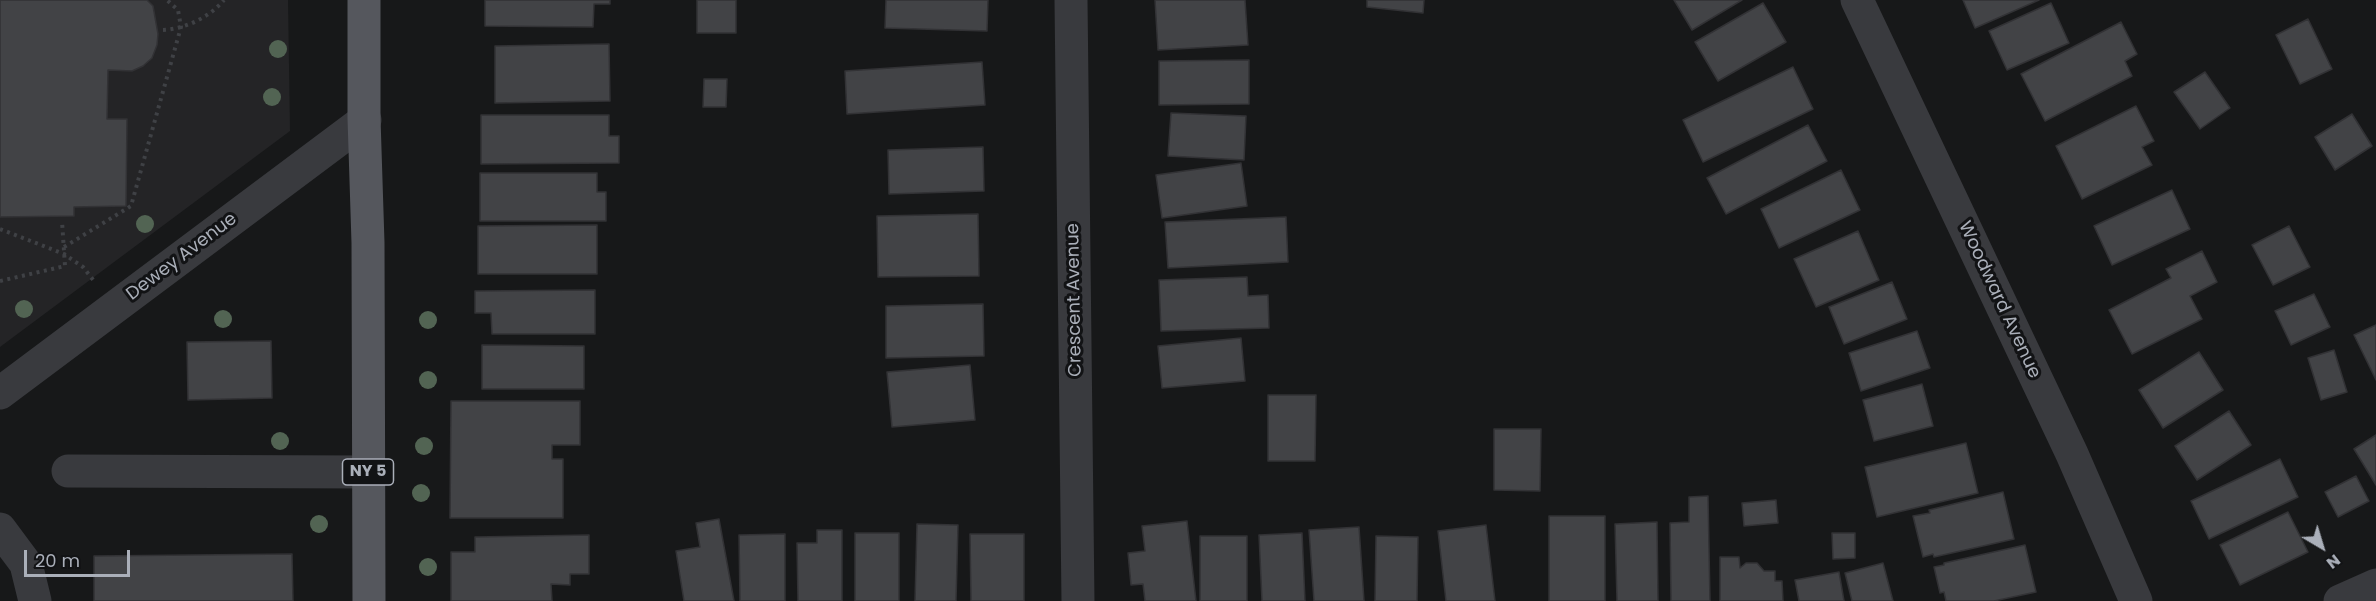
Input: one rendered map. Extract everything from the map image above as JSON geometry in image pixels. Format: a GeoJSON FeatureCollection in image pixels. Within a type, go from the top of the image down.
{"type":"FeatureCollection","features":[{"type":"Feature","properties":{"kind":"main road","name":"NY 5"},"geometry":{"type":"LineString","coordinates":[[364,0],[368,243],[369,601]]}},
{"type":"Feature","properties":{"kind":"street","name":"Crescent Avenue"},"geometry":{"type":"LineString","coordinates":[[1071,0],[1078,601]]}},
{"type":"Feature","properties":{"kind":"street","name":"Woodward Avenue"},"geometry":{"type":"LineString","coordinates":[[1857,0],[2072,454],[2136,601]]}},
{"type":"Feature","properties":{"kind":"street","name":"Dewey Avenue"},"geometry":{"type":"LineString","coordinates":[[0,393],[365,120]]}},
{"type":"Feature","properties":{"kind":"street"},"geometry":{"type":"LineString","coordinates":[[68,471],[368,472]]}},
{"type":"Feature","properties":{"kind":"street"},"geometry":{"type":"LineString","coordinates":[[0,529],[26,564],[34,601]]}},
{"type":"Feature","properties":{"kind":"street"},"geometry":{"type":"LineString","coordinates":[[2340,601],[2376,585]]}},
{"type":"Feature","properties":{"kind":"path"},"geometry":{"type":"LineString","coordinates":[[64,247],[131,206],[181,27],[178,10],[166,0]]}},
{"type":"Feature","properties":{"kind":"path"},"geometry":{"type":"LineString","coordinates":[[163,30],[181,27],[211,13],[224,0]]}},
{"type":"Feature","properties":{"kind":"path"},"geometry":{"type":"LineString","coordinates":[[0,281],[65,266],[62,221]]}},
{"type":"Feature","properties":{"kind":"path"},"geometry":{"type":"LineString","coordinates":[[0,229],[64,254],[87,272]]}},
{"type":"Feature","properties":{"kind":"shaded area"},"geometry":{"type":"Polygon","coordinates":[[[0,0],[288,0],[290,131],[0,347],[0,0]]]}},
{"type":"Feature","properties":{"kind":"building"},"geometry":{"type":"Polygon","coordinates":[[[0,0],[147,0],[153,6],[158,34],[152,58],[143,66],[132,71],[108,70],[107,119],[127,119],[126,206],[74,207],[74,216],[0,217],[0,0]]]}},
{"type":"Feature","properties":{"kind":"building"},"geometry":{"type":"Polygon","coordinates":[[[485,0],[610,0],[610,4],[594,4],[593,27],[485,26],[485,0]]]}},
{"type":"Feature","properties":{"kind":"building"},"geometry":{"type":"Polygon","coordinates":[[[697,0],[736,0],[736,33],[697,33],[697,0]]]}},
{"type":"Feature","properties":{"kind":"building"},"geometry":{"type":"Polygon","coordinates":[[[886,0],[988,0],[987,31],[885,28],[886,0]]]}},
{"type":"Feature","properties":{"kind":"building"},"geometry":{"type":"Polygon","coordinates":[[[1155,0],[1245,0],[1248,45],[1158,50],[1155,0]]]}},
{"type":"Feature","properties":{"kind":"building"},"geometry":{"type":"Polygon","coordinates":[[[1367,0],[1424,0],[1423,13],[1367,7],[1367,0]]]}},
{"type":"Feature","properties":{"kind":"building"},"geometry":{"type":"Polygon","coordinates":[[[1674,0],[1742,0],[1692,30],[1674,0]]]}},
{"type":"Feature","properties":{"kind":"building"},"geometry":{"type":"Polygon","coordinates":[[[1963,0],[2039,0],[1975,28],[1963,0]]]}},
{"type":"Feature","properties":{"kind":"building"},"geometry":{"type":"Polygon","coordinates":[[[1763,3],[1786,42],[1718,81],[1695,42],[1763,3]]]}},
{"type":"Feature","properties":{"kind":"building"},"geometry":{"type":"Polygon","coordinates":[[[2051,3],[2069,43],[2007,70],[1989,31],[2051,3]]]}},
{"type":"Feature","properties":{"kind":"building"},"geometry":{"type":"Polygon","coordinates":[[[2308,19],[2332,69],[2300,84],[2276,35],[2308,19]]]}},
{"type":"Feature","properties":{"kind":"building"},"geometry":{"type":"Polygon","coordinates":[[[2121,22],[2137,54],[2125,61],[2132,76],[2045,121],[2021,74],[2121,22]]]}},
{"type":"Feature","properties":{"kind":"building"},"geometry":{"type":"Polygon","coordinates":[[[609,44],[610,101],[495,103],[495,46],[609,44]]]}},
{"type":"Feature","properties":{"kind":"building"},"geometry":{"type":"Polygon","coordinates":[[[1249,60],[1249,104],[1159,105],[1159,61],[1249,60]]]}},
{"type":"Feature","properties":{"kind":"building"},"geometry":{"type":"Polygon","coordinates":[[[982,62],[985,105],[847,114],[845,71],[982,62]]]}},
{"type":"Feature","properties":{"kind":"building"},"geometry":{"type":"Polygon","coordinates":[[[1793,67],[1813,109],[1703,162],[1683,120],[1793,67]]]}},
{"type":"Feature","properties":{"kind":"building"},"geometry":{"type":"Polygon","coordinates":[[[2205,72],[2230,108],[2200,129],[2174,92],[2205,72]]]}},
{"type":"Feature","properties":{"kind":"building"},"geometry":{"type":"Polygon","coordinates":[[[704,79],[727,79],[726,107],[703,107],[704,79]]]}},
{"type":"Feature","properties":{"kind":"building"},"geometry":{"type":"Polygon","coordinates":[[[2136,106],[2154,141],[2142,147],[2152,165],[2082,199],[2056,146],[2136,106]]]}},
{"type":"Feature","properties":{"kind":"building"},"geometry":{"type":"Polygon","coordinates":[[[1171,113],[1246,116],[1244,160],[1168,156],[1171,113]]]}},
{"type":"Feature","properties":{"kind":"building"},"geometry":{"type":"Polygon","coordinates":[[[2352,114],[2372,146],[2335,170],[2315,137],[2352,114]]]}},
{"type":"Feature","properties":{"kind":"building"},"geometry":{"type":"Polygon","coordinates":[[[481,115],[609,115],[609,136],[619,136],[619,163],[481,164],[481,115]]]}},
{"type":"Feature","properties":{"kind":"building"},"geometry":{"type":"Polygon","coordinates":[[[1808,125],[1827,161],[1726,214],[1707,178],[1808,125]]]}},
{"type":"Feature","properties":{"kind":"building"},"geometry":{"type":"Polygon","coordinates":[[[983,147],[984,191],[889,194],[888,150],[983,147]]]}},
{"type":"Feature","properties":{"kind":"building"},"geometry":{"type":"Polygon","coordinates":[[[1241,163],[1247,206],[1162,218],[1156,175],[1241,163]]]}},
{"type":"Feature","properties":{"kind":"building"},"geometry":{"type":"Polygon","coordinates":[[[1841,170],[1860,210],[1779,248],[1761,209],[1841,170]]]}},
{"type":"Feature","properties":{"kind":"building"},"geometry":{"type":"Polygon","coordinates":[[[480,173],[597,173],[597,192],[606,192],[606,221],[480,221],[480,173]]]}},
{"type":"Feature","properties":{"kind":"building"},"geometry":{"type":"Polygon","coordinates":[[[2172,190],[2190,229],[2112,265],[2094,226],[2172,190]]]}},
{"type":"Feature","properties":{"kind":"building"},"geometry":{"type":"Polygon","coordinates":[[[978,214],[979,276],[878,277],[877,216],[978,214]]]}},
{"type":"Feature","properties":{"kind":"building"},"geometry":{"type":"Polygon","coordinates":[[[1286,217],[1288,262],[1168,268],[1165,222],[1286,217]]]}},
{"type":"Feature","properties":{"kind":"building"},"geometry":{"type":"Polygon","coordinates":[[[597,225],[597,274],[478,274],[478,226],[597,225]]]}},
{"type":"Feature","properties":{"kind":"building"},"geometry":{"type":"Polygon","coordinates":[[[2289,226],[2310,267],[2273,285],[2252,245],[2289,226]]]}},
{"type":"Feature","properties":{"kind":"building"},"geometry":{"type":"Polygon","coordinates":[[[1858,231],[1879,280],[1816,307],[1794,259],[1858,231]]]}},
{"type":"Feature","properties":{"kind":"building"},"geometry":{"type":"Polygon","coordinates":[[[2202,251],[2217,282],[2190,296],[2202,319],[2132,354],[2109,310],[2171,278],[2166,269],[2202,251]]]}},
{"type":"Feature","properties":{"kind":"building"},"geometry":{"type":"Polygon","coordinates":[[[1247,277],[1248,296],[1268,295],[1269,328],[1161,331],[1159,280],[1247,277]]]}},
{"type":"Feature","properties":{"kind":"building"},"geometry":{"type":"Polygon","coordinates":[[[1892,282],[1907,319],[1844,344],[1829,307],[1892,282]]]}},
{"type":"Feature","properties":{"kind":"building"},"geometry":{"type":"Polygon","coordinates":[[[595,290],[595,334],[492,334],[491,313],[475,313],[475,291],[595,290]]]}},
{"type":"Feature","properties":{"kind":"building"},"geometry":{"type":"Polygon","coordinates":[[[2314,294],[2330,327],[2291,345],[2275,311],[2314,294]]]}},
{"type":"Feature","properties":{"kind":"building"},"geometry":{"type":"Polygon","coordinates":[[[983,304],[984,356],[886,358],[886,306],[983,304]]]}},
{"type":"Feature","properties":{"kind":"building"},"geometry":{"type":"Polygon","coordinates":[[[2376,325],[2376,380],[2354,335],[2376,325]]]}},
{"type":"Feature","properties":{"kind":"building"},"geometry":{"type":"Polygon","coordinates":[[[1917,331],[1930,368],[1861,391],[1849,353],[1917,331]]]}},
{"type":"Feature","properties":{"kind":"building"},"geometry":{"type":"Polygon","coordinates":[[[1241,338],[1245,381],[1162,388],[1158,346],[1241,338]]]}},
{"type":"Feature","properties":{"kind":"building"},"geometry":{"type":"Polygon","coordinates":[[[271,341],[272,398],[188,400],[187,342],[271,341]]]}},
{"type":"Feature","properties":{"kind":"building"},"geometry":{"type":"Polygon","coordinates":[[[482,345],[584,346],[584,389],[482,389],[482,345]]]}},
{"type":"Feature","properties":{"kind":"building"},"geometry":{"type":"Polygon","coordinates":[[[2334,350],[2347,392],[2321,400],[2308,358],[2334,350]]]}},
{"type":"Feature","properties":{"kind":"building"},"geometry":{"type":"Polygon","coordinates":[[[2199,352],[2223,390],[2163,428],[2139,390],[2199,352]]]}},
{"type":"Feature","properties":{"kind":"building"},"geometry":{"type":"Polygon","coordinates":[[[970,365],[975,420],[892,427],[887,372],[970,365]]]}},
{"type":"Feature","properties":{"kind":"building"},"geometry":{"type":"Polygon","coordinates":[[[1922,384],[1933,426],[1874,441],[1863,400],[1922,384]]]}},
{"type":"Feature","properties":{"kind":"building"},"geometry":{"type":"Polygon","coordinates":[[[1268,395],[1316,395],[1315,461],[1268,461],[1268,395]]]}},
{"type":"Feature","properties":{"kind":"building"},"geometry":{"type":"Polygon","coordinates":[[[451,401],[580,401],[580,445],[552,445],[552,459],[563,459],[563,518],[450,518],[451,401]]]}},
{"type":"Feature","properties":{"kind":"building"},"geometry":{"type":"Polygon","coordinates":[[[2229,411],[2251,445],[2197,480],[2175,446],[2229,411]]]}},
{"type":"Feature","properties":{"kind":"building"},"geometry":{"type":"Polygon","coordinates":[[[1494,429],[1541,429],[1540,491],[1494,490],[1494,429]]]}},
{"type":"Feature","properties":{"kind":"building"},"geometry":{"type":"Polygon","coordinates":[[[2376,435],[2376,485],[2354,449],[2376,435]]]}},
{"type":"Feature","properties":{"kind":"building"},"geometry":{"type":"Polygon","coordinates":[[[1966,443],[1978,493],[1877,517],[1865,467],[1966,443]]]}},
{"type":"Feature","properties":{"kind":"building"},"geometry":{"type":"Polygon","coordinates":[[[2280,459],[2298,497],[2209,539],[2191,501],[2280,459]]]}},
{"type":"Feature","properties":{"kind":"building"},"geometry":{"type":"Polygon","coordinates":[[[2356,476],[2369,501],[2338,517],[2325,492],[2356,476]]]}},
{"type":"Feature","properties":{"kind":"building"},"geometry":{"type":"Polygon","coordinates":[[[2003,492],[2014,539],[1934,557],[1933,554],[1923,557],[1913,516],[2003,492]]]}},
{"type":"Feature","properties":{"kind":"building"},"geometry":{"type":"Polygon","coordinates":[[[1708,496],[1710,601],[1671,601],[1670,523],[1689,522],[1689,497],[1708,496]]]}},
{"type":"Feature","properties":{"kind":"building"},"geometry":{"type":"Polygon","coordinates":[[[1776,500],[1778,523],[1744,526],[1742,503],[1776,500]]]}},
{"type":"Feature","properties":{"kind":"building"},"geometry":{"type":"Polygon","coordinates":[[[2288,512],[2308,552],[2240,585],[2220,545],[2288,512]]]}},
{"type":"Feature","properties":{"kind":"building"},"geometry":{"type":"Polygon","coordinates":[[[1549,516],[1605,516],[1605,601],[1549,601],[1549,516]]]}},
{"type":"Feature","properties":{"kind":"building"},"geometry":{"type":"Polygon","coordinates":[[[719,519],[734,601],[684,601],[676,551],[700,547],[696,523],[719,519]]]}},
{"type":"Feature","properties":{"kind":"building"},"geometry":{"type":"Polygon","coordinates":[[[1187,521],[1196,601],[1145,601],[1143,584],[1131,585],[1128,553],[1145,551],[1142,526],[1187,521]]]}},
{"type":"Feature","properties":{"kind":"building"},"geometry":{"type":"Polygon","coordinates":[[[1657,522],[1658,601],[1617,601],[1615,524],[1657,522]]]}},
{"type":"Feature","properties":{"kind":"building"},"geometry":{"type":"Polygon","coordinates":[[[917,524],[958,525],[956,601],[915,601],[917,524]]]}},
{"type":"Feature","properties":{"kind":"building"},"geometry":{"type":"Polygon","coordinates":[[[1486,525],[1495,601],[1446,601],[1438,531],[1486,525]]]}},
{"type":"Feature","properties":{"kind":"building"},"geometry":{"type":"Polygon","coordinates":[[[1359,527],[1364,601],[1314,601],[1309,530],[1359,527]]]}},
{"type":"Feature","properties":{"kind":"building"},"geometry":{"type":"Polygon","coordinates":[[[817,530],[842,530],[842,601],[798,601],[797,543],[817,543],[817,530]]]}},
{"type":"Feature","properties":{"kind":"building"},"geometry":{"type":"Polygon","coordinates":[[[855,533],[899,533],[899,601],[855,601],[855,533]]]}},
{"type":"Feature","properties":{"kind":"building"},"geometry":{"type":"Polygon","coordinates":[[[1302,533],[1305,601],[1262,601],[1259,535],[1302,533]]]}},
{"type":"Feature","properties":{"kind":"building"},"geometry":{"type":"Polygon","coordinates":[[[1832,533],[1855,533],[1855,558],[1833,559],[1832,533]]]}},
{"type":"Feature","properties":{"kind":"building"},"geometry":{"type":"Polygon","coordinates":[[[785,534],[785,601],[740,601],[739,535],[785,534]]]}},
{"type":"Feature","properties":{"kind":"building"},"geometry":{"type":"Polygon","coordinates":[[[970,534],[1024,534],[1024,601],[971,601],[970,534]]]}},
{"type":"Feature","properties":{"kind":"building"},"geometry":{"type":"Polygon","coordinates":[[[589,535],[589,574],[570,574],[570,585],[551,584],[552,601],[451,601],[451,552],[475,552],[475,537],[589,535]]]}},
{"type":"Feature","properties":{"kind":"building"},"geometry":{"type":"Polygon","coordinates":[[[1200,536],[1247,536],[1247,601],[1200,601],[1200,536]]]}},
{"type":"Feature","properties":{"kind":"building"},"geometry":{"type":"Polygon","coordinates":[[[1376,536],[1418,537],[1417,601],[1375,601],[1376,536]]]}},
{"type":"Feature","properties":{"kind":"building"},"geometry":{"type":"Polygon","coordinates":[[[2025,545],[2036,592],[1994,601],[1946,601],[1944,592],[1940,593],[1934,567],[2025,545]]]}},
{"type":"Feature","properties":{"kind":"building"},"geometry":{"type":"Polygon","coordinates":[[[292,554],[293,601],[94,601],[94,556],[292,554]]]}},
{"type":"Feature","properties":{"kind":"building"},"geometry":{"type":"Polygon","coordinates":[[[1720,557],[1739,557],[1740,568],[1746,563],[1757,563],[1764,571],[1775,571],[1775,581],[1782,581],[1783,601],[1720,601],[1720,557]]]}},
{"type":"Feature","properties":{"kind":"building"},"geometry":{"type":"Polygon","coordinates":[[[1883,563],[1893,601],[1852,601],[1845,573],[1883,563]]]}},
{"type":"Feature","properties":{"kind":"building"},"geometry":{"type":"Polygon","coordinates":[[[1839,572],[1844,601],[1799,601],[1795,580],[1839,572]]]}}]}
